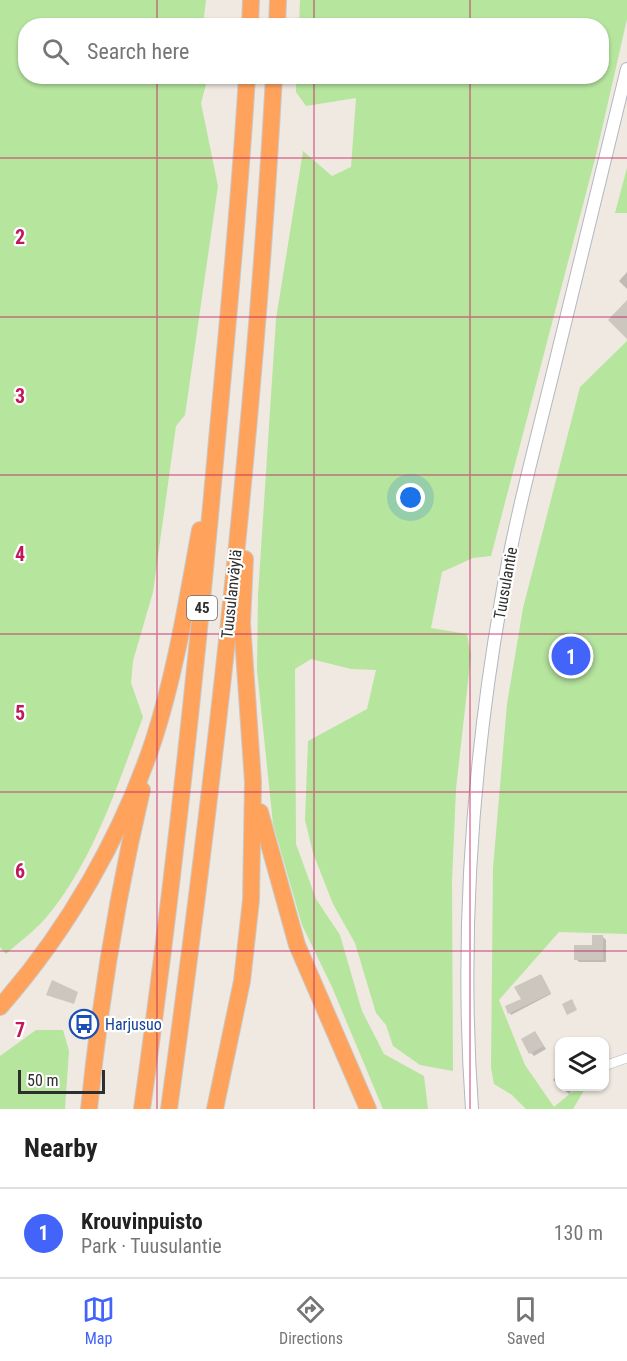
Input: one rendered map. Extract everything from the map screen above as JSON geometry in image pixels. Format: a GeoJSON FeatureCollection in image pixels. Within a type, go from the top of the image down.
{"type":"FeatureCollection","features":[{"type":"Feature","properties":{"kind":"highway"},"geometry":{"type":"LineString","coordinates":[[250,18],[251,0]]}},
{"type":"Feature","properties":{"kind":"highway"},"geometry":{"type":"LineString","coordinates":[[277,18],[278,0]]}},
{"type":"Feature","properties":{"kind":"highway","name":"Tuusulanväylä"},"geometry":{"type":"LineString","coordinates":[[142,1109],[180,814],[217,444],[246,84]]}},
{"type":"Feature","properties":{"kind":"highway","name":"Tuusulanväylä"},"geometry":{"type":"LineString","coordinates":[[169,1109],[210,792],[244,454],[273,84]]}},
{"type":"Feature","properties":{"kind":"highway"},"geometry":{"type":"LineString","coordinates":[[89,1109],[99,1005],[123,871],[170,679],[217,444]]}},
{"type":"Feature","properties":{"kind":"highway"},"geometry":{"type":"LineString","coordinates":[[215,1109],[242,981],[251,900],[253,782],[242,623],[245,568],[244,454]]}},
{"type":"Feature","properties":{"kind":"highway"},"geometry":{"type":"LineString","coordinates":[[0,1007],[45,951],[101,859],[154,740]]}},
{"type":"Feature","properties":{"kind":"highway"},"geometry":{"type":"LineString","coordinates":[[253,782],[297,945],[368,1109]]}},
{"type":"Feature","properties":{"kind":"main road","name":"Tuusulantie"},"geometry":{"type":"LineString","coordinates":[[472,1109],[467,1039],[467,934],[473,829],[501,602],[518,513],[627,69]]}},
{"type":"Feature","properties":{"kind":"street"},"geometry":{"type":"LineString","coordinates":[[609,1064],[627,1058]]}},
{"type":"Feature","properties":{"kind":"green space"},"geometry":{"type":"Polygon","coordinates":[[[0,0],[206,0],[204,18],[18,18],[18,84],[206,84],[201,103],[218,186],[185,415],[176,426],[153,592],[133,661],[131,683],[143,717],[102,823],[76,874],[44,920],[6,954],[0,947],[0,0]]]}},
{"type":"Feature","properties":{"kind":"green space"},"geometry":{"type":"Polygon","coordinates":[[[300,0],[627,0],[627,19],[596,155],[491,556],[473,558],[442,572],[431,628],[467,634],[471,655],[456,789],[452,881],[453,1071],[420,1065],[393,1046],[386,1025],[376,1013],[355,943],[333,904],[313,853],[305,820],[308,741],[367,709],[376,670],[351,669],[311,659],[295,669],[296,844],[316,899],[340,935],[362,1011],[384,1054],[424,1076],[428,1109],[383,1109],[332,987],[302,925],[273,824],[257,670],[258,595],[276,319],[303,151],[332,176],[351,167],[356,98],[306,106],[296,92],[296,84],[609,84],[609,18],[299,18],[300,0]]]}},
{"type":"Feature","properties":{"kind":"green space"},"geometry":{"type":"Polygon","coordinates":[[[627,168],[627,213],[615,213],[627,168]]]}},
{"type":"Feature","properties":{"kind":"green space"},"geometry":{"type":"Polygon","coordinates":[[[627,341],[627,934],[559,932],[499,1000],[525,1065],[554,1107],[573,1091],[584,1091],[573,1109],[526,1109],[512,1095],[494,1084],[491,1068],[493,868],[507,704],[523,608],[580,387],[627,341]]]}},
{"type":"Feature","properties":{"kind":"green space"},"geometry":{"type":"Polygon","coordinates":[[[36,1030],[63,1030],[69,1051],[65,1109],[0,1109],[0,1056],[36,1030]]]}},
{"type":"Feature","properties":{"kind":"building"},"geometry":{"type":"Polygon","coordinates":[[[627,300],[627,339],[608,320],[627,300]]]}},
{"type":"Feature","properties":{"kind":"building"},"geometry":{"type":"Polygon","coordinates":[[[592,935],[603,935],[603,960],[574,960],[574,945],[592,945],[592,935]]]}},
{"type":"Feature","properties":{"kind":"building"},"geometry":{"type":"Polygon","coordinates":[[[541,974],[551,993],[508,1014],[505,1006],[521,999],[514,987],[541,974]]]}},
{"type":"Feature","properties":{"kind":"building"},"geometry":{"type":"Polygon","coordinates":[[[52,980],[78,992],[74,1004],[46,995],[52,980]]]}},
{"type":"Feature","properties":{"kind":"building"},"geometry":{"type":"Polygon","coordinates":[[[572,999],[577,1010],[567,1015],[562,1004],[572,999]]]}},
{"type":"Feature","properties":{"kind":"building"},"geometry":{"type":"Polygon","coordinates":[[[535,1031],[544,1046],[529,1054],[521,1039],[535,1031]]]}},
{"type":"Feature","properties":{"kind":"place","name":"Krouvinpuisto"},"geometry":{"type":"Point","coordinates":[571,656]}},
{"type":"Feature","properties":{"kind":"place","name":"Harjusuo"},"geometry":{"type":"Point","coordinates":[84,1024]}}]}
